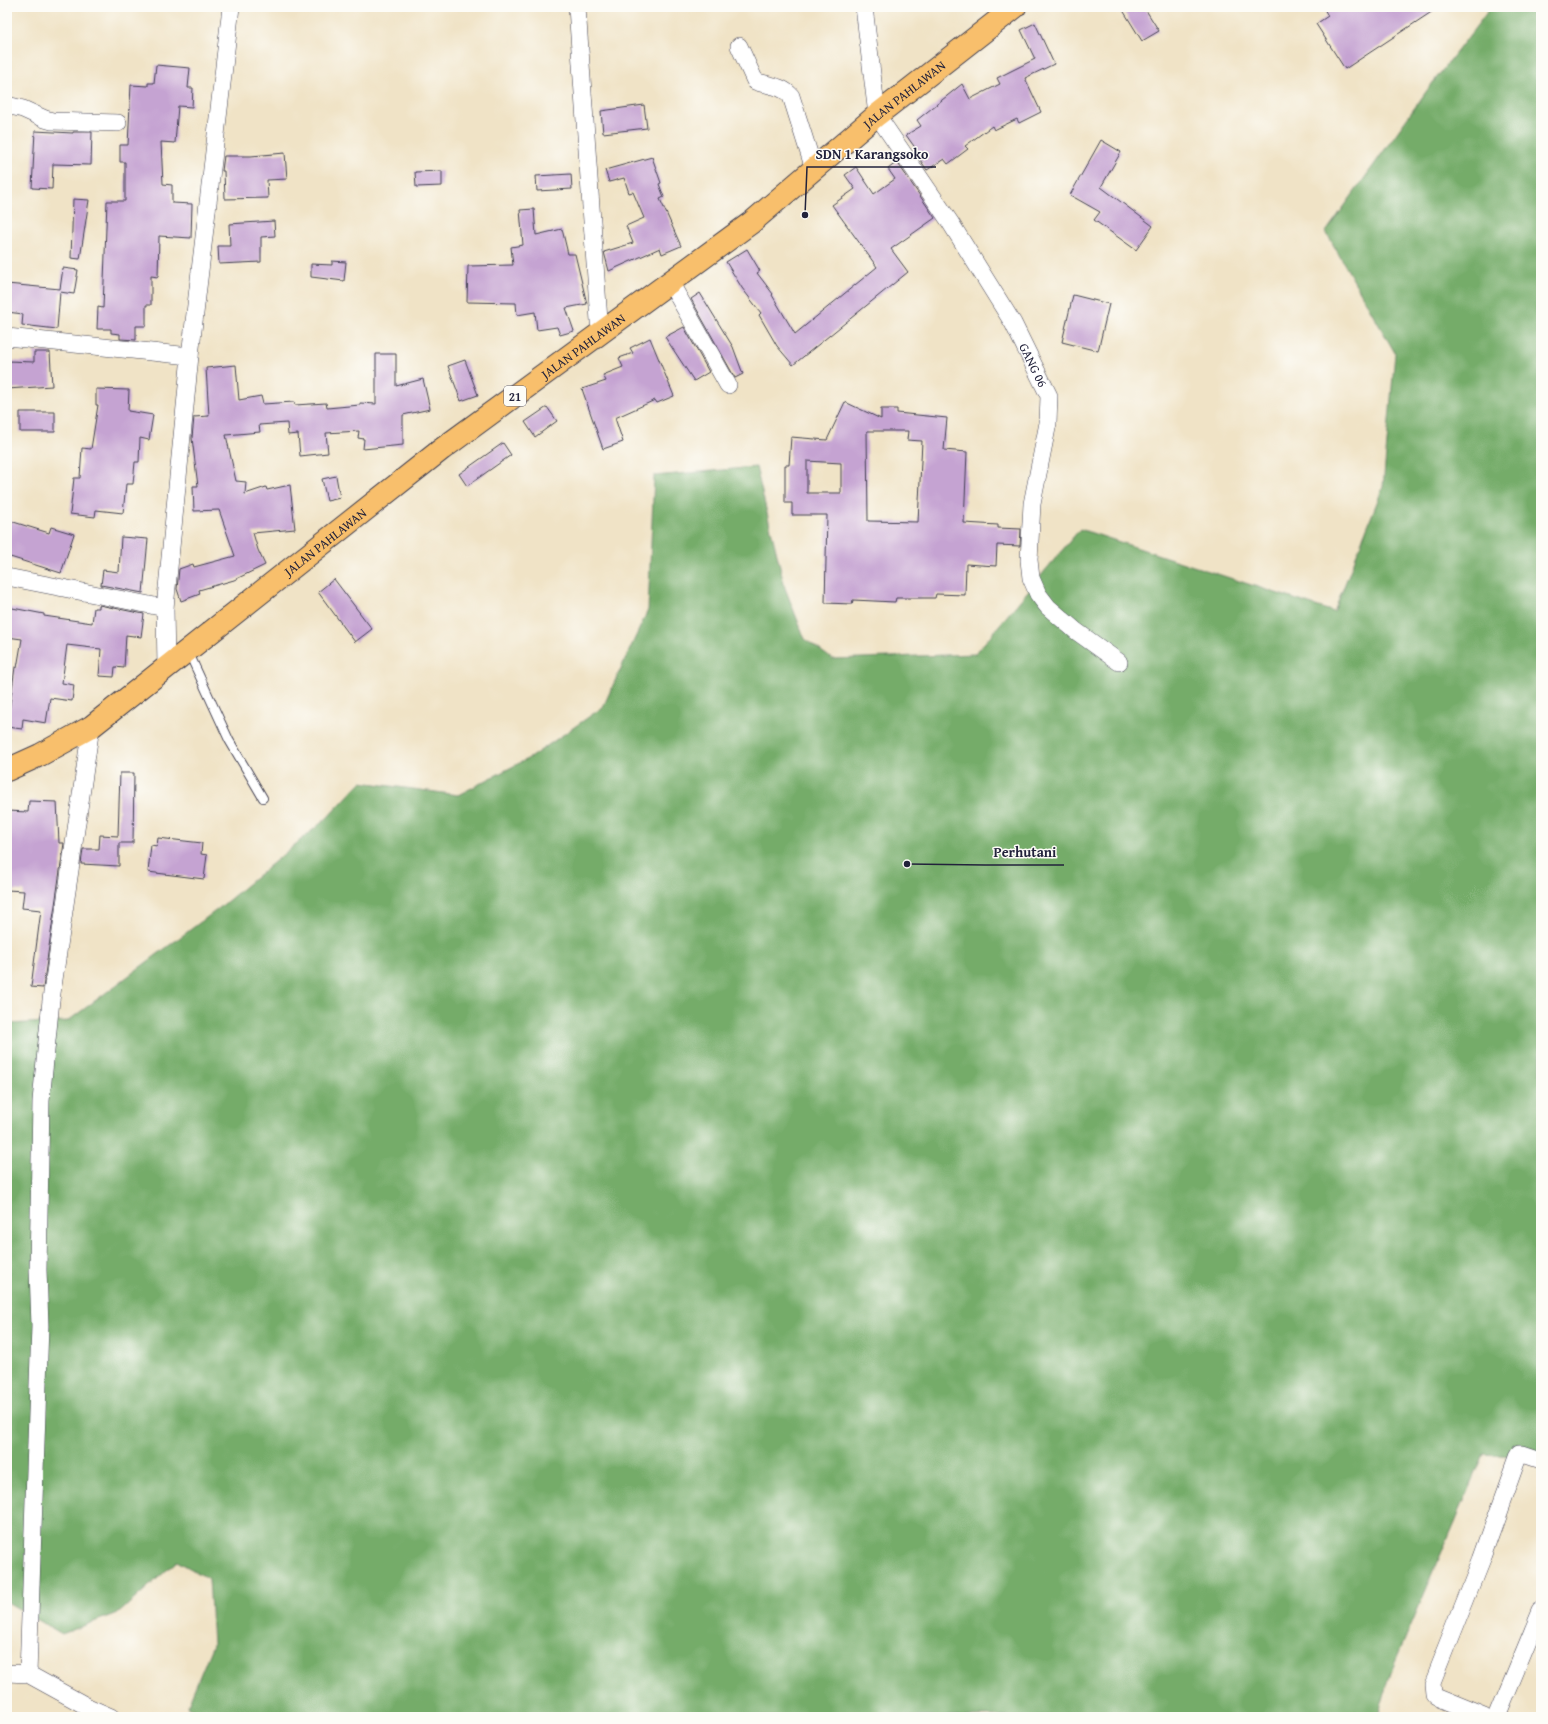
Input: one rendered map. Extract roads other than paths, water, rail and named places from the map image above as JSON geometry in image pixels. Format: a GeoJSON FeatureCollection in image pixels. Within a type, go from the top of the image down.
{"type":"FeatureCollection","features":[{"type":"Feature","properties":{"kind":"highway","name":"JALAN PAHLAWAN"},"geometry":{"type":"LineString","coordinates":[[7,770],[40,755],[91,728],[187,650],[442,450],[752,222],[878,115],[1014,7]]}},
{"type":"Feature","properties":{"kind":"street"},"geometry":{"type":"LineString","coordinates":[[166,668],[165,608],[190,356],[231,7]]}},
{"type":"Feature","properties":{"kind":"street"},"geometry":{"type":"LineString","coordinates":[[577,7],[600,334]]}},
{"type":"Feature","properties":{"kind":"street"},"geometry":{"type":"LineString","coordinates":[[864,7],[878,115]]}},
{"type":"Feature","properties":{"kind":"street"},"geometry":{"type":"LineString","coordinates":[[739,46],[755,80],[787,90],[791,96],[814,169]]}},
{"type":"Feature","properties":{"kind":"street"},"geometry":{"type":"LineString","coordinates":[[7,105],[23,109],[45,120],[118,123]]}},
{"type":"Feature","properties":{"kind":"street","name":"GANG 06"},"geometry":{"type":"LineString","coordinates":[[878,115],[950,222],[1013,322],[1047,390],[1050,410],[1032,504],[1029,553],[1031,578],[1038,594],[1048,607],[1076,631],[1119,662]]}},
{"type":"Feature","properties":{"kind":"street"},"geometry":{"type":"LineString","coordinates":[[670,282],[728,386]]}},
{"type":"Feature","properties":{"kind":"street"},"geometry":{"type":"LineString","coordinates":[[7,337],[190,356]]}},
{"type":"Feature","properties":{"kind":"street"},"geometry":{"type":"LineString","coordinates":[[7,577],[165,608]]}},
{"type":"Feature","properties":{"kind":"street"},"geometry":{"type":"LineString","coordinates":[[28,1674],[40,1326],[38,1270],[41,1101],[51,1000],[91,728]]}},
{"type":"Feature","properties":{"kind":"street"},"geometry":{"type":"LineString","coordinates":[[1485,1717],[1436,1697],[1433,1694],[1432,1683],[1481,1560],[1518,1457],[1520,1454],[1523,1454],[1541,1460]]}},
{"type":"Feature","properties":{"kind":"street"},"geometry":{"type":"LineString","coordinates":[[1498,1717],[1541,1611]]}},
{"type":"Feature","properties":{"kind":"street"},"geometry":{"type":"LineString","coordinates":[[7,1673],[28,1674],[88,1708],[111,1717]]}},
{"type":"Feature","properties":{"kind":"lane"},"geometry":{"type":"LineString","coordinates":[[187,650],[229,740],[263,798]]}},
{"type":"Feature","properties":{"kind":"place","name":"SDN 1 Karangsoko"},"geometry":{"type":"Point","coordinates":[805,215]}},
{"type":"Feature","properties":{"kind":"place","name":"Perhutani"},"geometry":{"type":"Point","coordinates":[907,864]}}]}
